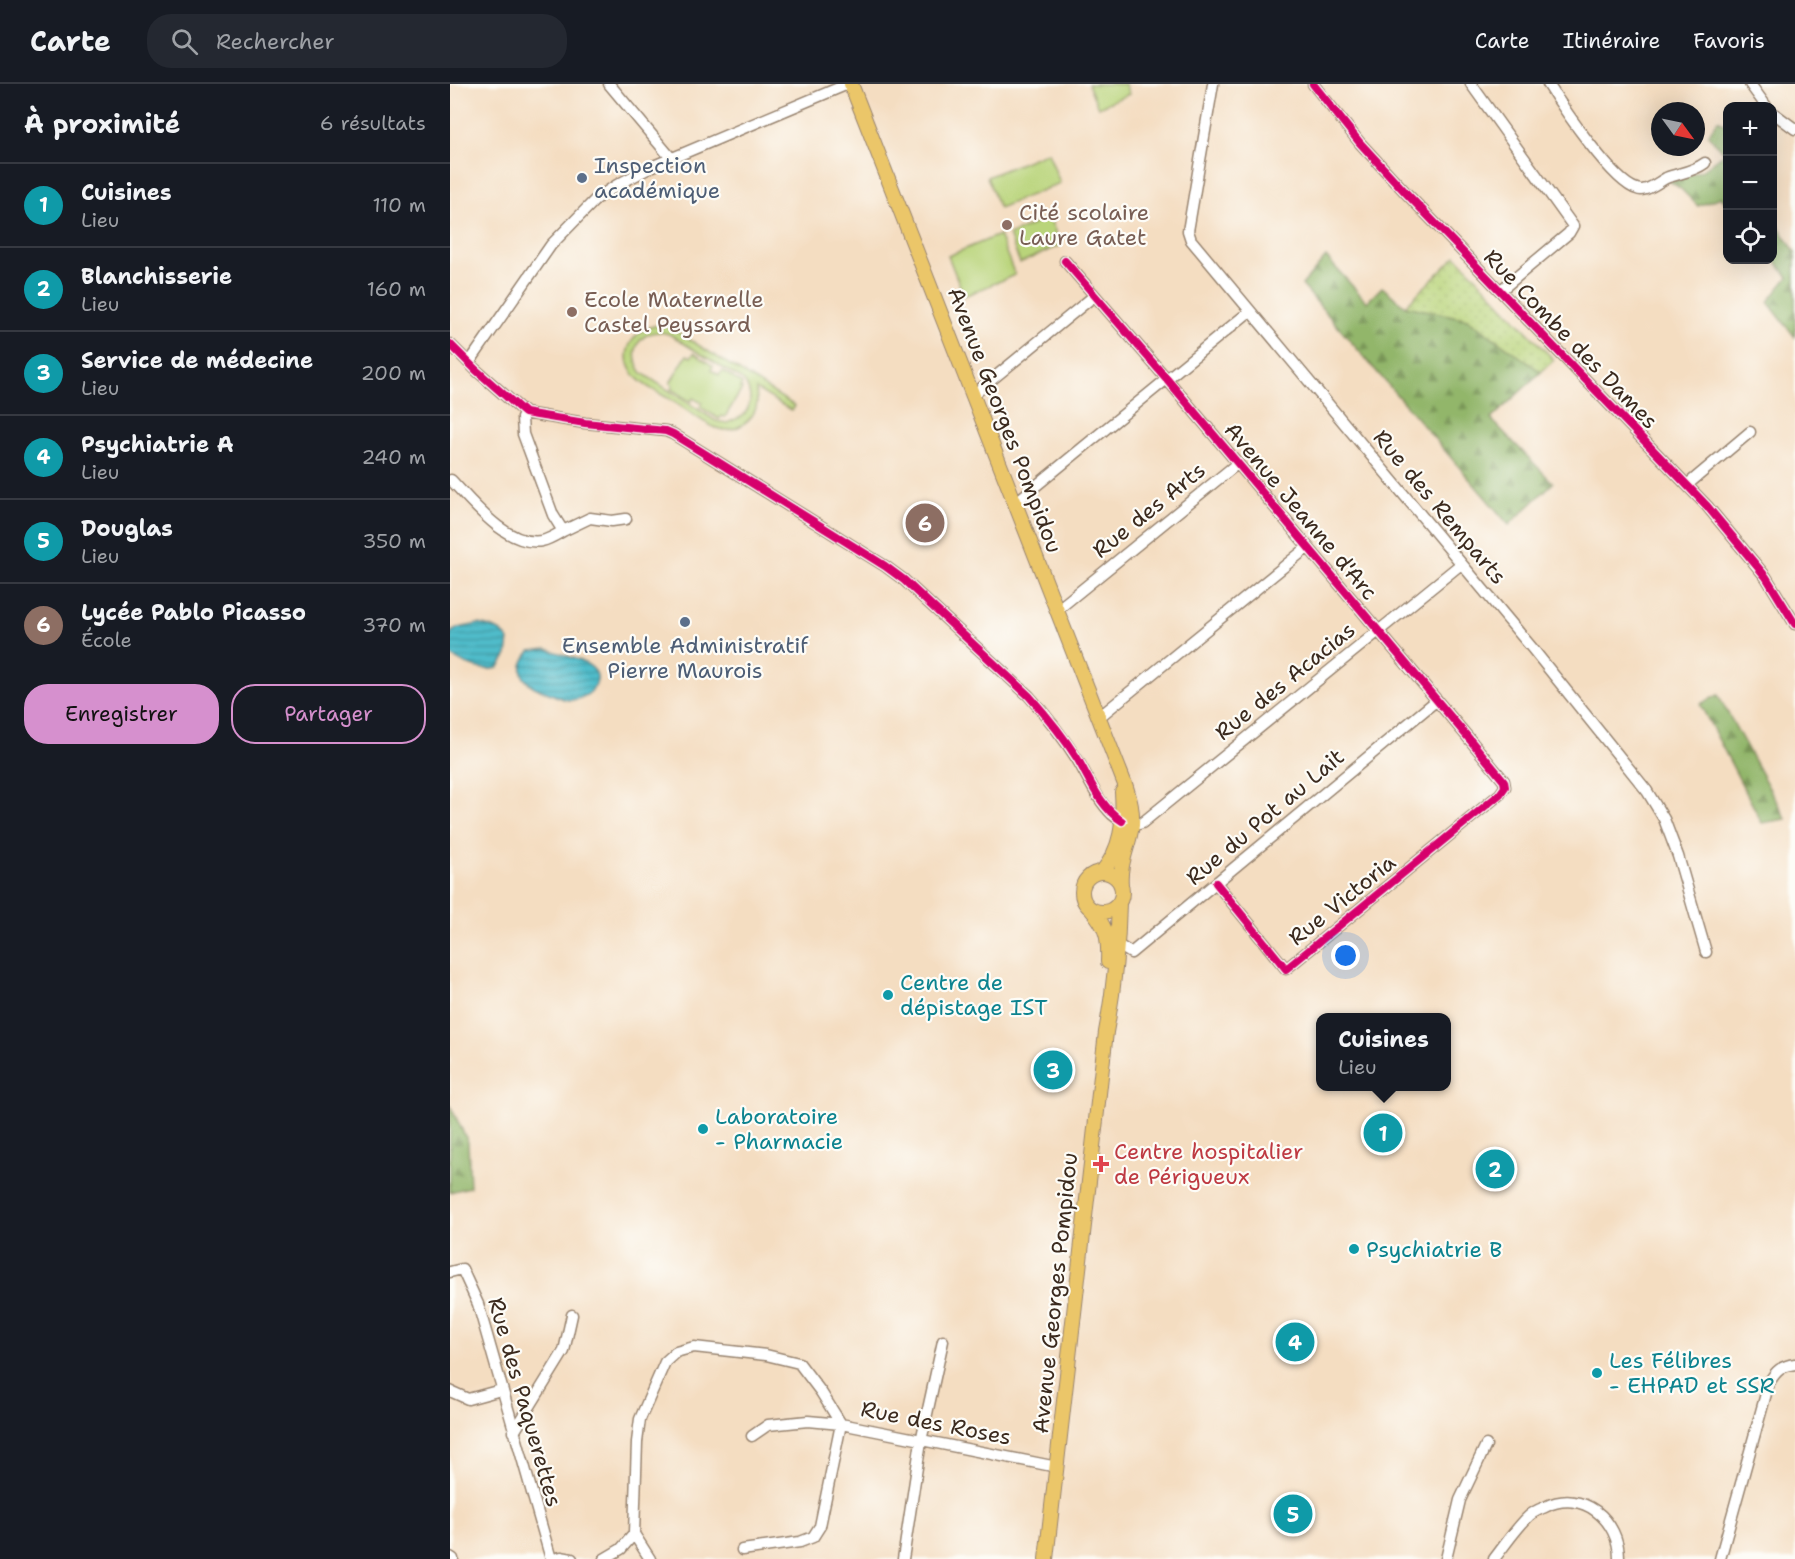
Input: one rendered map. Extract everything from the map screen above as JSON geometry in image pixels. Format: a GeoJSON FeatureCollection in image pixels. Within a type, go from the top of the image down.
{"type":"FeatureCollection","features":[{"type":"Feature","properties":{"kind":"main road","name":"Avenue Georges Pompidou"},"geometry":{"type":"LineString","coordinates":[[850,84],[1131,804],[1127,823],[1117,848],[1102,872]]}},
{"type":"Feature","properties":{"kind":"main road","name":"Avenue Georges Pompidou"},"geometry":{"type":"LineString","coordinates":[[1121,885],[1121,864],[1129,842],[1127,823]]}},
{"type":"Feature","properties":{"kind":"main road"},"geometry":{"type":"LineString","coordinates":[[1102,872],[1115,876],[1121,885],[1122,893],[1119,903],[1110,910],[1104,912],[1091,909],[1086,904],[1083,886],[1089,877],[1102,872]]}},
{"type":"Feature","properties":{"kind":"main road","name":"Avenue Georges Pompidou"},"geometry":{"type":"LineString","coordinates":[[1046,1559],[1118,945],[1119,903]]}},
{"type":"Feature","properties":{"kind":"main road","name":"Avenue Georges Pompidou"},"geometry":{"type":"LineString","coordinates":[[1091,909],[1102,921],[1107,935],[1108,961],[1103,999],[1106,1032]]}},
{"type":"Feature","properties":{"kind":"street"},"geometry":{"type":"LineString","coordinates":[[609,84],[671,158]]}},
{"type":"Feature","properties":{"kind":"street"},"geometry":{"type":"LineString","coordinates":[[469,363],[551,245],[580,213],[617,185],[671,158],[850,84]]}},
{"type":"Feature","properties":{"kind":"street","name":"Rue des Remparts"},"geometry":{"type":"LineString","coordinates":[[1213,84],[1188,231],[1191,240],[1555,676],[1658,806],[1678,856],[1706,952]]}},
{"type":"Feature","properties":{"kind":"street","name":"Rue Combe des Dames"},"geometry":{"type":"LineString","coordinates":[[1313,84],[1376,160],[1714,514],[1766,577],[1795,624]]}},
{"type":"Feature","properties":{"kind":"street"},"geometry":{"type":"LineString","coordinates":[[1471,84],[1573,226],[1569,233],[1501,290]]}},
{"type":"Feature","properties":{"kind":"street"},"geometry":{"type":"LineString","coordinates":[[1548,84],[1567,113],[1617,176],[1634,189],[1648,189],[1667,178],[1697,169],[1705,163]]}},
{"type":"Feature","properties":{"kind":"street"},"geometry":{"type":"LineString","coordinates":[[1750,84],[1763,102]]}},
{"type":"Feature","properties":{"kind":"street"},"geometry":{"type":"LineString","coordinates":[[1777,115],[1795,129]]}},
{"type":"Feature","properties":{"kind":"street","name":"Avenue Jeanne d'Arc"},"geometry":{"type":"LineString","coordinates":[[1065,261],[1437,700],[1503,781],[1505,787]]}},
{"type":"Feature","properties":{"kind":"street"},"geometry":{"type":"LineString","coordinates":[[973,395],[1094,296]]}},
{"type":"Feature","properties":{"kind":"street"},"geometry":{"type":"LineString","coordinates":[[1015,502],[1250,310]]}},
{"type":"Feature","properties":{"kind":"street"},"geometry":{"type":"LineString","coordinates":[[450,344],[525,413],[576,422],[666,431],[885,566],[918,592],[1029,696],[1044,712],[1075,756],[1104,804],[1114,816],[1127,823]]}},
{"type":"Feature","properties":{"kind":"street"},"geometry":{"type":"LineString","coordinates":[[525,413],[522,418],[523,434],[553,515],[563,531]]}},
{"type":"Feature","properties":{"kind":"street"},"geometry":{"type":"LineString","coordinates":[[1687,485],[1750,432]]}},
{"type":"Feature","properties":{"kind":"street","name":"Rue des Arts"},"geometry":{"type":"LineString","coordinates":[[1057,610],[1238,464]]}},
{"type":"Feature","properties":{"kind":"street"},"geometry":{"type":"LineString","coordinates":[[451,480],[492,521],[520,539],[542,541],[591,518],[626,519]]}},
{"type":"Feature","properties":{"kind":"street"},"geometry":{"type":"LineString","coordinates":[[1098,718],[1308,547]]}},
{"type":"Feature","properties":{"kind":"street","name":"Rue des Acacias"},"geometry":{"type":"LineString","coordinates":[[1127,823],[1142,823],[1461,564]]}},
{"type":"Feature","properties":{"kind":"street","name":"Rue du Pot au Lait"},"geometry":{"type":"LineString","coordinates":[[1118,945],[1131,953],[1437,700]]}},
{"type":"Feature","properties":{"kind":"street","name":"Rue Victoria"},"geometry":{"type":"LineString","coordinates":[[1216,883],[1286,969],[1500,794],[1505,787]]}},
{"type":"Feature","properties":{"kind":"street","name":"Rue des Paquerettes"},"geometry":{"type":"LineString","coordinates":[[450,1272],[462,1269],[478,1304],[501,1390],[553,1559]]}},
{"type":"Feature","properties":{"kind":"street"},"geometry":{"type":"LineString","coordinates":[[514,1432],[564,1351],[572,1316]]}},
{"type":"Feature","properties":{"kind":"street"},"geometry":{"type":"LineString","coordinates":[[903,1559],[921,1441],[943,1341]]}},
{"type":"Feature","properties":{"kind":"street","name":"Rue des Roses"},"geometry":{"type":"LineString","coordinates":[[634,1534],[640,1419],[664,1362],[676,1352],[694,1347],[766,1355],[799,1363],[841,1424],[1057,1467]]}},
{"type":"Feature","properties":{"kind":"street"},"geometry":{"type":"LineString","coordinates":[[1720,1559],[1769,1383],[1774,1373],[1784,1366],[1795,1364]]}},
{"type":"Feature","properties":{"kind":"street"},"geometry":{"type":"LineString","coordinates":[[450,1391],[468,1399],[501,1390]]}},
{"type":"Feature","properties":{"kind":"street"},"geometry":{"type":"LineString","coordinates":[[742,1550],[800,1542],[813,1537],[820,1526],[841,1424],[808,1421],[768,1425],[752,1436]]}},
{"type":"Feature","properties":{"kind":"street"},"geometry":{"type":"LineString","coordinates":[[1446,1559],[1460,1500],[1486,1445]]}},
{"type":"Feature","properties":{"kind":"street"},"geometry":{"type":"LineString","coordinates":[[1494,1559],[1530,1514],[1555,1502],[1577,1501],[1599,1511],[1612,1528],[1620,1549],[1619,1559]]}},
{"type":"Feature","properties":{"kind":"street"},"geometry":{"type":"LineString","coordinates":[[604,1559],[621,1550],[634,1534],[650,1559]]}},
{"type":"Feature","properties":{"kind":"street"},"geometry":{"type":"LineString","coordinates":[[553,1559],[572,1559]]}},
{"type":"Feature","properties":{"kind":"green space"},"geometry":{"type":"Polygon","coordinates":[[[1088,84],[1125,84],[1129,94],[1098,107],[1088,84]]]}},
{"type":"Feature","properties":{"kind":"green space"},"geometry":{"type":"Polygon","coordinates":[[[1718,120],[1723,123],[1723,151],[1708,135],[1718,120]]]}},
{"type":"Feature","properties":{"kind":"green space"},"geometry":{"type":"Polygon","coordinates":[[[1048,152],[1060,183],[999,208],[987,177],[1048,152]]]}},
{"type":"Feature","properties":{"kind":"green space"},"geometry":{"type":"Polygon","coordinates":[[[1723,154],[1723,200],[1721,197],[1698,206],[1669,181],[1701,171],[1723,154]]]}},
{"type":"Feature","properties":{"kind":"green space"},"geometry":{"type":"Polygon","coordinates":[[[1049,217],[1061,245],[1020,263],[1009,235],[1049,217]]]}},
{"type":"Feature","properties":{"kind":"green space"},"geometry":{"type":"Polygon","coordinates":[[[1777,224],[1795,252],[1795,337],[1768,302],[1788,277],[1777,263],[1777,224]]]}},
{"type":"Feature","properties":{"kind":"green space"},"geometry":{"type":"Polygon","coordinates":[[[999,235],[1015,275],[964,296],[948,256],[999,235]]]}},
{"type":"Feature","properties":{"kind":"green space"},"geometry":{"type":"Polygon","coordinates":[[[1456,256],[1554,360],[1541,372],[1467,319],[1405,306],[1456,256]]]}},
{"type":"Feature","properties":{"kind":"green space"},"geometry":{"type":"Polygon","coordinates":[[[1326,257],[1367,302],[1382,287],[1405,306],[1467,319],[1541,372],[1491,419],[1553,483],[1509,525],[1302,285],[1326,257]]]}},
{"type":"Feature","properties":{"kind":"green space"},"geometry":{"type":"Polygon","coordinates":[[[662,325],[671,328],[795,406],[792,411],[756,389],[755,410],[748,421],[742,425],[723,430],[705,423],[645,385],[632,372],[627,355],[629,347],[638,334],[653,326],[662,325]],[[652,333],[640,341],[637,346],[636,359],[642,373],[716,421],[727,423],[743,416],[750,399],[744,381],[669,334],[652,333]]]}},
{"type":"Feature","properties":{"kind":"green space"},"geometry":{"type":"Polygon","coordinates":[[[694,353],[713,366],[711,370],[719,375],[723,371],[742,384],[740,388],[742,389],[725,417],[722,416],[719,419],[700,407],[702,403],[693,398],[691,402],[671,389],[673,385],[670,383],[687,355],[691,357],[694,353]]]}},
{"type":"Feature","properties":{"kind":"green space"},"geometry":{"type":"Polygon","coordinates":[[[1718,695],[1786,819],[1762,823],[1700,704],[1718,695]]]}},
{"type":"Feature","properties":{"kind":"green space"},"geometry":{"type":"Polygon","coordinates":[[[450,1105],[468,1142],[470,1187],[450,1192],[450,1105]]]}},
{"type":"Feature","properties":{"kind":"water"},"geometry":{"type":"Polygon","coordinates":[[[478,624],[499,631],[509,640],[507,655],[498,668],[473,667],[450,655],[450,633],[458,628],[478,624]]]}},
{"type":"Feature","properties":{"kind":"water"},"geometry":{"type":"Polygon","coordinates":[[[547,649],[582,661],[595,671],[597,678],[591,692],[579,699],[566,700],[528,683],[522,673],[524,659],[530,651],[547,649]]]}},
{"type":"Feature","properties":{"kind":"cycle path"},"geometry":{"type":"LineString","coordinates":[[1313,84],[1360,143],[1407,194],[1707,506],[1766,577],[1795,624]]}},
{"type":"Feature","properties":{"kind":"cycle path"},"geometry":{"type":"LineString","coordinates":[[1065,261],[1504,781],[1505,787],[1500,794],[1286,969],[1216,883]]}},
{"type":"Feature","properties":{"kind":"cycle path"},"geometry":{"type":"LineString","coordinates":[[450,344],[525,413],[585,423],[666,431],[885,566],[904,580],[1029,696],[1072,750],[1102,801],[1122,821]]}},
{"type":"Feature","properties":{"kind":"place","name":"Inspection académique"},"geometry":{"type":"Point","coordinates":[582,178]}},
{"type":"Feature","properties":{"kind":"place","name":"Cité scolaire Laure Gatet"},"geometry":{"type":"Point","coordinates":[1007,225]}},
{"type":"Feature","properties":{"kind":"place","name":"Ecole Maternelle Castel Peyssard"},"geometry":{"type":"Point","coordinates":[572,312]}},
{"type":"Feature","properties":{"kind":"place","name":"Lycée Pablo Picasso"},"geometry":{"type":"Point","coordinates":[925,523]}},
{"type":"Feature","properties":{"kind":"place","name":"Ensemble Administratif Pierre Maurois"},"geometry":{"type":"Point","coordinates":[685,622]}},
{"type":"Feature","properties":{"kind":"place","name":"Centre de dépistage IST"},"geometry":{"type":"Point","coordinates":[888,995]}},
{"type":"Feature","properties":{"kind":"place","name":"Service de médecine"},"geometry":{"type":"Point","coordinates":[1053,1070]}},
{"type":"Feature","properties":{"kind":"place","name":"Laboratoire - Pharmacie"},"geometry":{"type":"Point","coordinates":[703,1129]}},
{"type":"Feature","properties":{"kind":"place","name":"Cuisines"},"geometry":{"type":"Point","coordinates":[1383,1133]}},
{"type":"Feature","properties":{"kind":"place","name":"Centre hospitalier de Périgueux"},"geometry":{"type":"Point","coordinates":[1101,1164]}},
{"type":"Feature","properties":{"kind":"place","name":"Blanchisserie"},"geometry":{"type":"Point","coordinates":[1495,1169]}},
{"type":"Feature","properties":{"kind":"place","name":"Psychiatrie B"},"geometry":{"type":"Point","coordinates":[1354,1249]}},
{"type":"Feature","properties":{"kind":"place","name":"Psychiatrie A"},"geometry":{"type":"Point","coordinates":[1295,1342]}},
{"type":"Feature","properties":{"kind":"place","name":"Les Félibres - EHPAD et SSR"},"geometry":{"type":"Point","coordinates":[1597,1373]}},
{"type":"Feature","properties":{"kind":"place","name":"Douglas"},"geometry":{"type":"Point","coordinates":[1293,1514]}}]}
